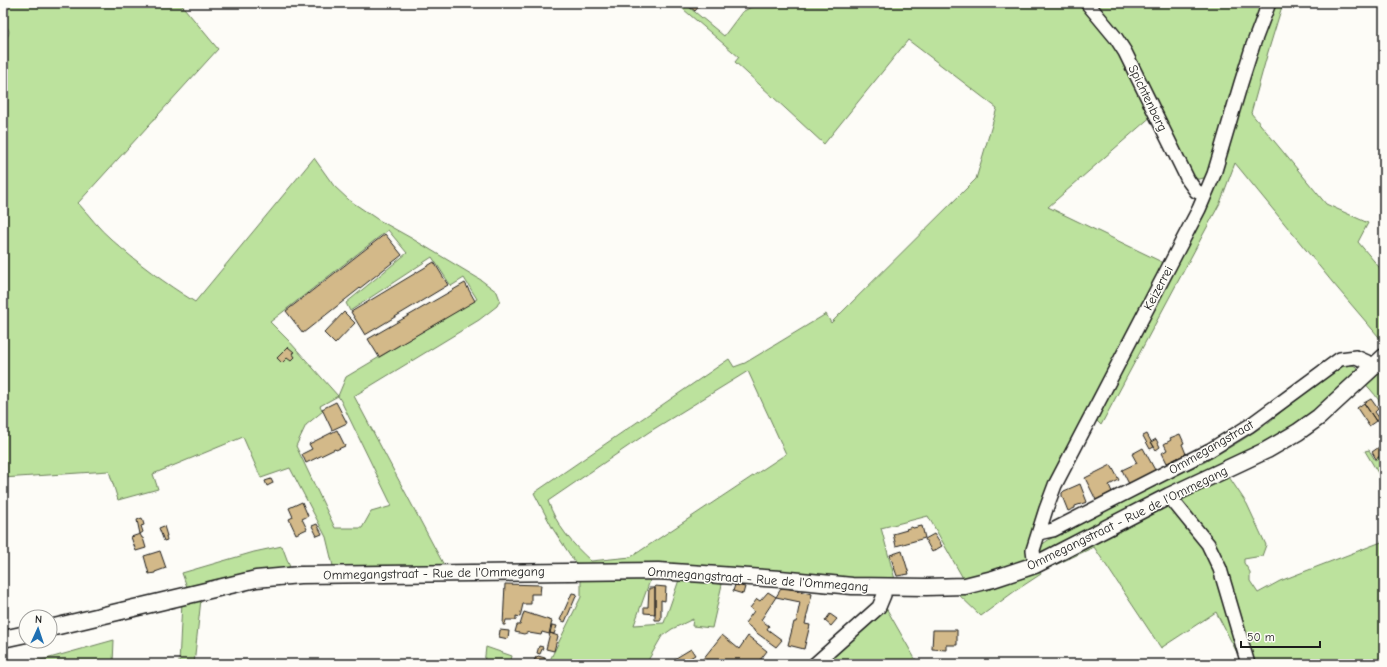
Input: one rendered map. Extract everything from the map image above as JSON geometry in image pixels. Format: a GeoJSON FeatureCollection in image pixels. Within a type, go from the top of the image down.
{"type":"FeatureCollection","features":[{"type":"Feature","properties":{"kind":"main road","name":"Ommegangstraat - Rue de l'Ommegang"},"geometry":{"type":"LineString","coordinates":[[58,626],[256,579],[300,575],[658,572],[780,579],[837,585],[884,587],[965,586],[993,579],[1035,565],[1169,496],[1267,450],[1298,432],[1319,417],[1379,361]]}},
{"type":"Feature","properties":{"kind":"main road"},"geometry":{"type":"LineString","coordinates":[[3,639],[18,636]]}},
{"type":"Feature","properties":{"kind":"street","name":"Spichtenberg"},"geometry":{"type":"LineString","coordinates":[[1087,3],[1116,38],[1125,52],[1188,180],[1196,191],[1204,195]]}},
{"type":"Feature","properties":{"kind":"street","name":"Keizerrei"},"geometry":{"type":"LineString","coordinates":[[1035,565],[1034,550],[1055,484],[1190,227],[1214,174],[1247,65],[1269,3]]}},
{"type":"Feature","properties":{"kind":"street","name":"Ommegangstraat"},"geometry":{"type":"LineString","coordinates":[[1039,533],[1053,530],[1150,482],[1210,450],[1249,426],[1340,359],[1356,357],[1379,361]]}},
{"type":"Feature","properties":{"kind":"street"},"geometry":{"type":"LineString","coordinates":[[1169,496],[1208,544],[1213,553],[1220,569],[1248,664]]}},
{"type":"Feature","properties":{"kind":"street"},"geometry":{"type":"LineString","coordinates":[[815,664],[879,607],[884,595],[884,587]]}},
{"type":"Feature","properties":{"kind":"green space"},"geometry":{"type":"Polygon","coordinates":[[[3,3],[180,3],[218,49],[78,203],[102,231],[121,248],[173,288],[195,302],[314,158],[334,186],[349,200],[377,219],[481,280],[497,292],[500,300],[497,306],[479,320],[354,396],[446,569],[334,570],[326,537],[290,468],[261,478],[243,437],[153,474],[158,489],[118,500],[109,471],[3,478],[3,39],[5,40],[8,36],[9,31],[6,26],[3,25],[3,3]],[[388,230],[270,322],[338,396],[346,377],[477,299],[464,278],[451,286],[432,257],[350,311],[346,303],[407,253],[388,230]],[[338,396],[320,406],[323,411],[306,425],[296,446],[335,528],[362,528],[371,512],[392,506],[338,396]]]}},
{"type":"Feature","properties":{"kind":"green space"},"geometry":{"type":"Polygon","coordinates":[[[676,3],[684,3],[724,36],[742,12],[759,3],[1083,3],[1112,38],[1154,114],[1048,207],[1166,264],[1046,498],[1023,564],[964,580],[928,516],[881,528],[896,583],[578,567],[553,529],[534,493],[729,359],[734,367],[745,363],[826,314],[831,323],[976,179],[997,108],[908,40],[824,144],[735,62],[739,57],[676,3]],[[748,371],[649,432],[548,501],[560,526],[591,561],[631,557],[786,454],[748,371]]]}},
{"type":"Feature","properties":{"kind":"green space"},"geometry":{"type":"Polygon","coordinates":[[[1093,3],[1267,3],[1207,177],[1194,179],[1093,3]]]}},
{"type":"Feature","properties":{"kind":"green space"},"geometry":{"type":"Polygon","coordinates":[[[1272,3],[1283,3],[1251,113],[1326,204],[1368,223],[1358,242],[1384,273],[1384,343],[1235,163],[1220,203],[1101,425],[1093,417],[1207,199],[1272,3]]]}},
{"type":"Feature","properties":{"kind":"green space"},"geometry":{"type":"Polygon","coordinates":[[[1345,364],[1353,365],[1358,368],[1357,374],[1322,409],[1292,429],[1045,554],[1040,553],[1039,548],[1059,533],[1154,485],[1205,462],[1242,440],[1269,422],[1306,391],[1345,364]]]}},
{"type":"Feature","properties":{"kind":"green space"},"geometry":{"type":"Polygon","coordinates":[[[1384,364],[1384,428],[1380,402],[1363,381],[1384,364]]]}},
{"type":"Feature","properties":{"kind":"green space"},"geometry":{"type":"Polygon","coordinates":[[[1369,450],[1375,460],[1384,454],[1384,483],[1365,451],[1369,450]]]}},
{"type":"Feature","properties":{"kind":"green space"},"geometry":{"type":"Polygon","coordinates":[[[1227,474],[1247,504],[1266,545],[1262,556],[1244,559],[1244,563],[1250,572],[1250,581],[1258,593],[1280,581],[1384,541],[1384,664],[1254,664],[1206,546],[1243,664],[1216,612],[1161,648],[1094,547],[1040,572],[1041,574],[981,616],[956,592],[1168,504],[1187,509],[1178,496],[1227,474]]]}},
{"type":"Feature","properties":{"kind":"green space"},"geometry":{"type":"Polygon","coordinates":[[[282,546],[291,570],[251,573],[187,587],[182,573],[254,552],[282,546]]]}},
{"type":"Feature","properties":{"kind":"green space"},"geometry":{"type":"Polygon","coordinates":[[[652,575],[634,625],[664,623],[680,577],[723,580],[712,628],[692,626],[693,619],[672,629],[662,636],[646,664],[548,664],[581,597],[581,577],[652,575]]]}},
{"type":"Feature","properties":{"kind":"green space"},"geometry":{"type":"Polygon","coordinates":[[[201,599],[194,664],[179,664],[182,601],[201,599]]]}},
{"type":"Feature","properties":{"kind":"green space"},"geometry":{"type":"Polygon","coordinates":[[[885,606],[918,664],[820,664],[885,606]]]}},
{"type":"Feature","properties":{"kind":"green space"},"geometry":{"type":"Polygon","coordinates":[[[114,640],[113,664],[9,664],[46,659],[114,640]]]}},
{"type":"Feature","properties":{"kind":"green space"},"geometry":{"type":"Polygon","coordinates":[[[486,647],[512,656],[510,664],[484,664],[486,647]]]}},
{"type":"Feature","properties":{"kind":"building"},"geometry":{"type":"Polygon","coordinates":[[[685,3],[702,3],[695,11],[685,3]]]}},
{"type":"Feature","properties":{"kind":"building"},"geometry":{"type":"Polygon","coordinates":[[[385,234],[402,255],[303,333],[286,311],[385,234]]]}},
{"type":"Feature","properties":{"kind":"building"},"geometry":{"type":"Polygon","coordinates":[[[434,262],[448,285],[365,335],[351,312],[434,262]]]}},
{"type":"Feature","properties":{"kind":"building"},"geometry":{"type":"Polygon","coordinates":[[[465,283],[475,301],[379,357],[368,339],[465,283]]]}},
{"type":"Feature","properties":{"kind":"building"},"geometry":{"type":"Polygon","coordinates":[[[344,312],[355,323],[335,344],[324,333],[344,312]]]}},
{"type":"Feature","properties":{"kind":"building"},"geometry":{"type":"Polygon","coordinates":[[[288,347],[294,352],[292,353],[295,357],[291,361],[287,358],[282,363],[277,358],[288,347]]]}},
{"type":"Feature","properties":{"kind":"building"},"geometry":{"type":"Polygon","coordinates":[[[1371,399],[1378,409],[1375,412],[1380,419],[1376,421],[1364,403],[1371,399]]]}},
{"type":"Feature","properties":{"kind":"building"},"geometry":{"type":"Polygon","coordinates":[[[336,402],[347,423],[332,430],[322,409],[336,402]]]}},
{"type":"Feature","properties":{"kind":"building"},"geometry":{"type":"Polygon","coordinates":[[[1364,403],[1376,421],[1369,426],[1357,408],[1364,403]]]}},
{"type":"Feature","properties":{"kind":"building"},"geometry":{"type":"Polygon","coordinates":[[[337,430],[345,446],[336,450],[335,449],[306,463],[302,454],[312,449],[309,444],[337,430]]]}},
{"type":"Feature","properties":{"kind":"building"},"geometry":{"type":"Polygon","coordinates":[[[1147,434],[1154,447],[1150,449],[1143,436],[1147,434]]]}},
{"type":"Feature","properties":{"kind":"building"},"geometry":{"type":"Polygon","coordinates":[[[1180,434],[1184,443],[1182,444],[1186,454],[1167,463],[1162,453],[1167,450],[1164,444],[1171,440],[1170,438],[1180,434]]]}},
{"type":"Feature","properties":{"kind":"building"},"geometry":{"type":"Polygon","coordinates":[[[1156,439],[1160,447],[1156,450],[1151,442],[1156,439]]]}},
{"type":"Feature","properties":{"kind":"building"},"geometry":{"type":"Polygon","coordinates":[[[1382,445],[1384,448],[1384,453],[1376,459],[1372,452],[1382,445]]]}},
{"type":"Feature","properties":{"kind":"building"},"geometry":{"type":"Polygon","coordinates":[[[1143,448],[1155,470],[1129,484],[1122,470],[1137,463],[1132,454],[1143,448]]]}},
{"type":"Feature","properties":{"kind":"building"},"geometry":{"type":"Polygon","coordinates":[[[1111,465],[1119,480],[1109,485],[1112,492],[1096,500],[1085,478],[1111,465]]]}},
{"type":"Feature","properties":{"kind":"building"},"geometry":{"type":"Polygon","coordinates":[[[271,479],[273,483],[267,486],[265,481],[271,479]]]}},
{"type":"Feature","properties":{"kind":"building"},"geometry":{"type":"Polygon","coordinates":[[[1080,484],[1087,502],[1075,506],[1075,508],[1068,511],[1062,493],[1080,484]]]}},
{"type":"Feature","properties":{"kind":"building"},"geometry":{"type":"Polygon","coordinates":[[[302,502],[308,516],[302,519],[307,529],[296,534],[289,519],[293,517],[289,508],[302,502]]]}},
{"type":"Feature","properties":{"kind":"building"},"geometry":{"type":"Polygon","coordinates":[[[142,518],[144,525],[141,526],[143,532],[140,534],[137,520],[142,518]]]}},
{"type":"Feature","properties":{"kind":"building"},"geometry":{"type":"Polygon","coordinates":[[[317,524],[322,534],[317,536],[312,526],[317,524]]]}},
{"type":"Feature","properties":{"kind":"building"},"geometry":{"type":"Polygon","coordinates":[[[164,526],[167,540],[164,541],[159,528],[164,526]]]}},
{"type":"Feature","properties":{"kind":"building"},"geometry":{"type":"Polygon","coordinates":[[[922,526],[925,538],[896,546],[893,534],[912,527],[922,526]]]}},
{"type":"Feature","properties":{"kind":"building"},"geometry":{"type":"Polygon","coordinates":[[[140,534],[146,548],[136,551],[131,537],[140,534]]]}},
{"type":"Feature","properties":{"kind":"building"},"geometry":{"type":"Polygon","coordinates":[[[934,534],[942,546],[932,552],[925,539],[934,534]]]}},
{"type":"Feature","properties":{"kind":"building"},"geometry":{"type":"Polygon","coordinates":[[[160,551],[166,568],[149,574],[144,556],[160,551]]]}},
{"type":"Feature","properties":{"kind":"building"},"geometry":{"type":"Polygon","coordinates":[[[902,551],[909,574],[897,576],[890,555],[902,551]]]}},
{"type":"Feature","properties":{"kind":"building"},"geometry":{"type":"Polygon","coordinates":[[[505,584],[541,585],[540,594],[531,594],[531,604],[523,604],[520,617],[516,616],[516,620],[506,620],[505,625],[503,625],[505,584]]]}},
{"type":"Feature","properties":{"kind":"building"},"geometry":{"type":"Polygon","coordinates":[[[735,585],[745,587],[743,594],[733,591],[735,585]]]}},
{"type":"Feature","properties":{"kind":"building"},"geometry":{"type":"Polygon","coordinates":[[[655,586],[666,587],[665,601],[661,600],[661,620],[655,620],[655,586]]]}},
{"type":"Feature","properties":{"kind":"building"},"geometry":{"type":"Polygon","coordinates":[[[782,587],[812,594],[805,624],[810,625],[804,649],[788,645],[794,622],[796,622],[800,602],[776,597],[782,587]]]}},
{"type":"Feature","properties":{"kind":"building"},"geometry":{"type":"Polygon","coordinates":[[[649,588],[655,588],[655,614],[644,613],[644,607],[648,607],[649,588]]]}},
{"type":"Feature","properties":{"kind":"building"},"geometry":{"type":"Polygon","coordinates":[[[768,592],[776,597],[761,620],[769,626],[767,629],[782,640],[776,647],[745,623],[754,611],[750,608],[757,599],[760,601],[768,592]]]}},
{"type":"Feature","properties":{"kind":"building"},"geometry":{"type":"Polygon","coordinates":[[[572,593],[577,594],[565,622],[560,620],[572,593]]]}},
{"type":"Feature","properties":{"kind":"building"},"geometry":{"type":"Polygon","coordinates":[[[524,612],[552,621],[549,634],[542,632],[541,635],[529,632],[524,634],[515,632],[517,625],[520,625],[524,612]]]}},
{"type":"Feature","properties":{"kind":"building"},"geometry":{"type":"Polygon","coordinates":[[[830,614],[837,619],[831,626],[825,621],[830,614]]]}},
{"type":"Feature","properties":{"kind":"building"},"geometry":{"type":"Polygon","coordinates":[[[552,625],[557,626],[554,634],[550,633],[552,625]]]}},
{"type":"Feature","properties":{"kind":"building"},"geometry":{"type":"Polygon","coordinates":[[[500,630],[509,631],[508,639],[499,637],[500,630]]]}},
{"type":"Feature","properties":{"kind":"building"},"geometry":{"type":"Polygon","coordinates":[[[933,630],[957,630],[957,645],[946,645],[946,650],[932,649],[933,630]]]}},
{"type":"Feature","properties":{"kind":"building"},"geometry":{"type":"Polygon","coordinates":[[[550,633],[558,636],[554,651],[546,649],[550,633]]]}},
{"type":"Feature","properties":{"kind":"building"},"geometry":{"type":"Polygon","coordinates":[[[722,635],[739,649],[748,636],[767,651],[757,664],[699,664],[722,635]]]}},
{"type":"Feature","properties":{"kind":"building"},"geometry":{"type":"Polygon","coordinates":[[[539,646],[543,647],[540,654],[537,653],[539,646]]]}},
{"type":"Feature","properties":{"kind":"building"},"geometry":{"type":"Polygon","coordinates":[[[691,649],[695,655],[680,664],[676,658],[691,649]]]}},
{"type":"Feature","properties":{"kind":"building"},"geometry":{"type":"Polygon","coordinates":[[[538,656],[545,658],[544,664],[534,661],[538,656]]]}},
{"type":"Feature","properties":{"kind":"building"},"geometry":{"type":"Polygon","coordinates":[[[232,660],[250,661],[250,664],[232,664],[232,660]]]}}]}
